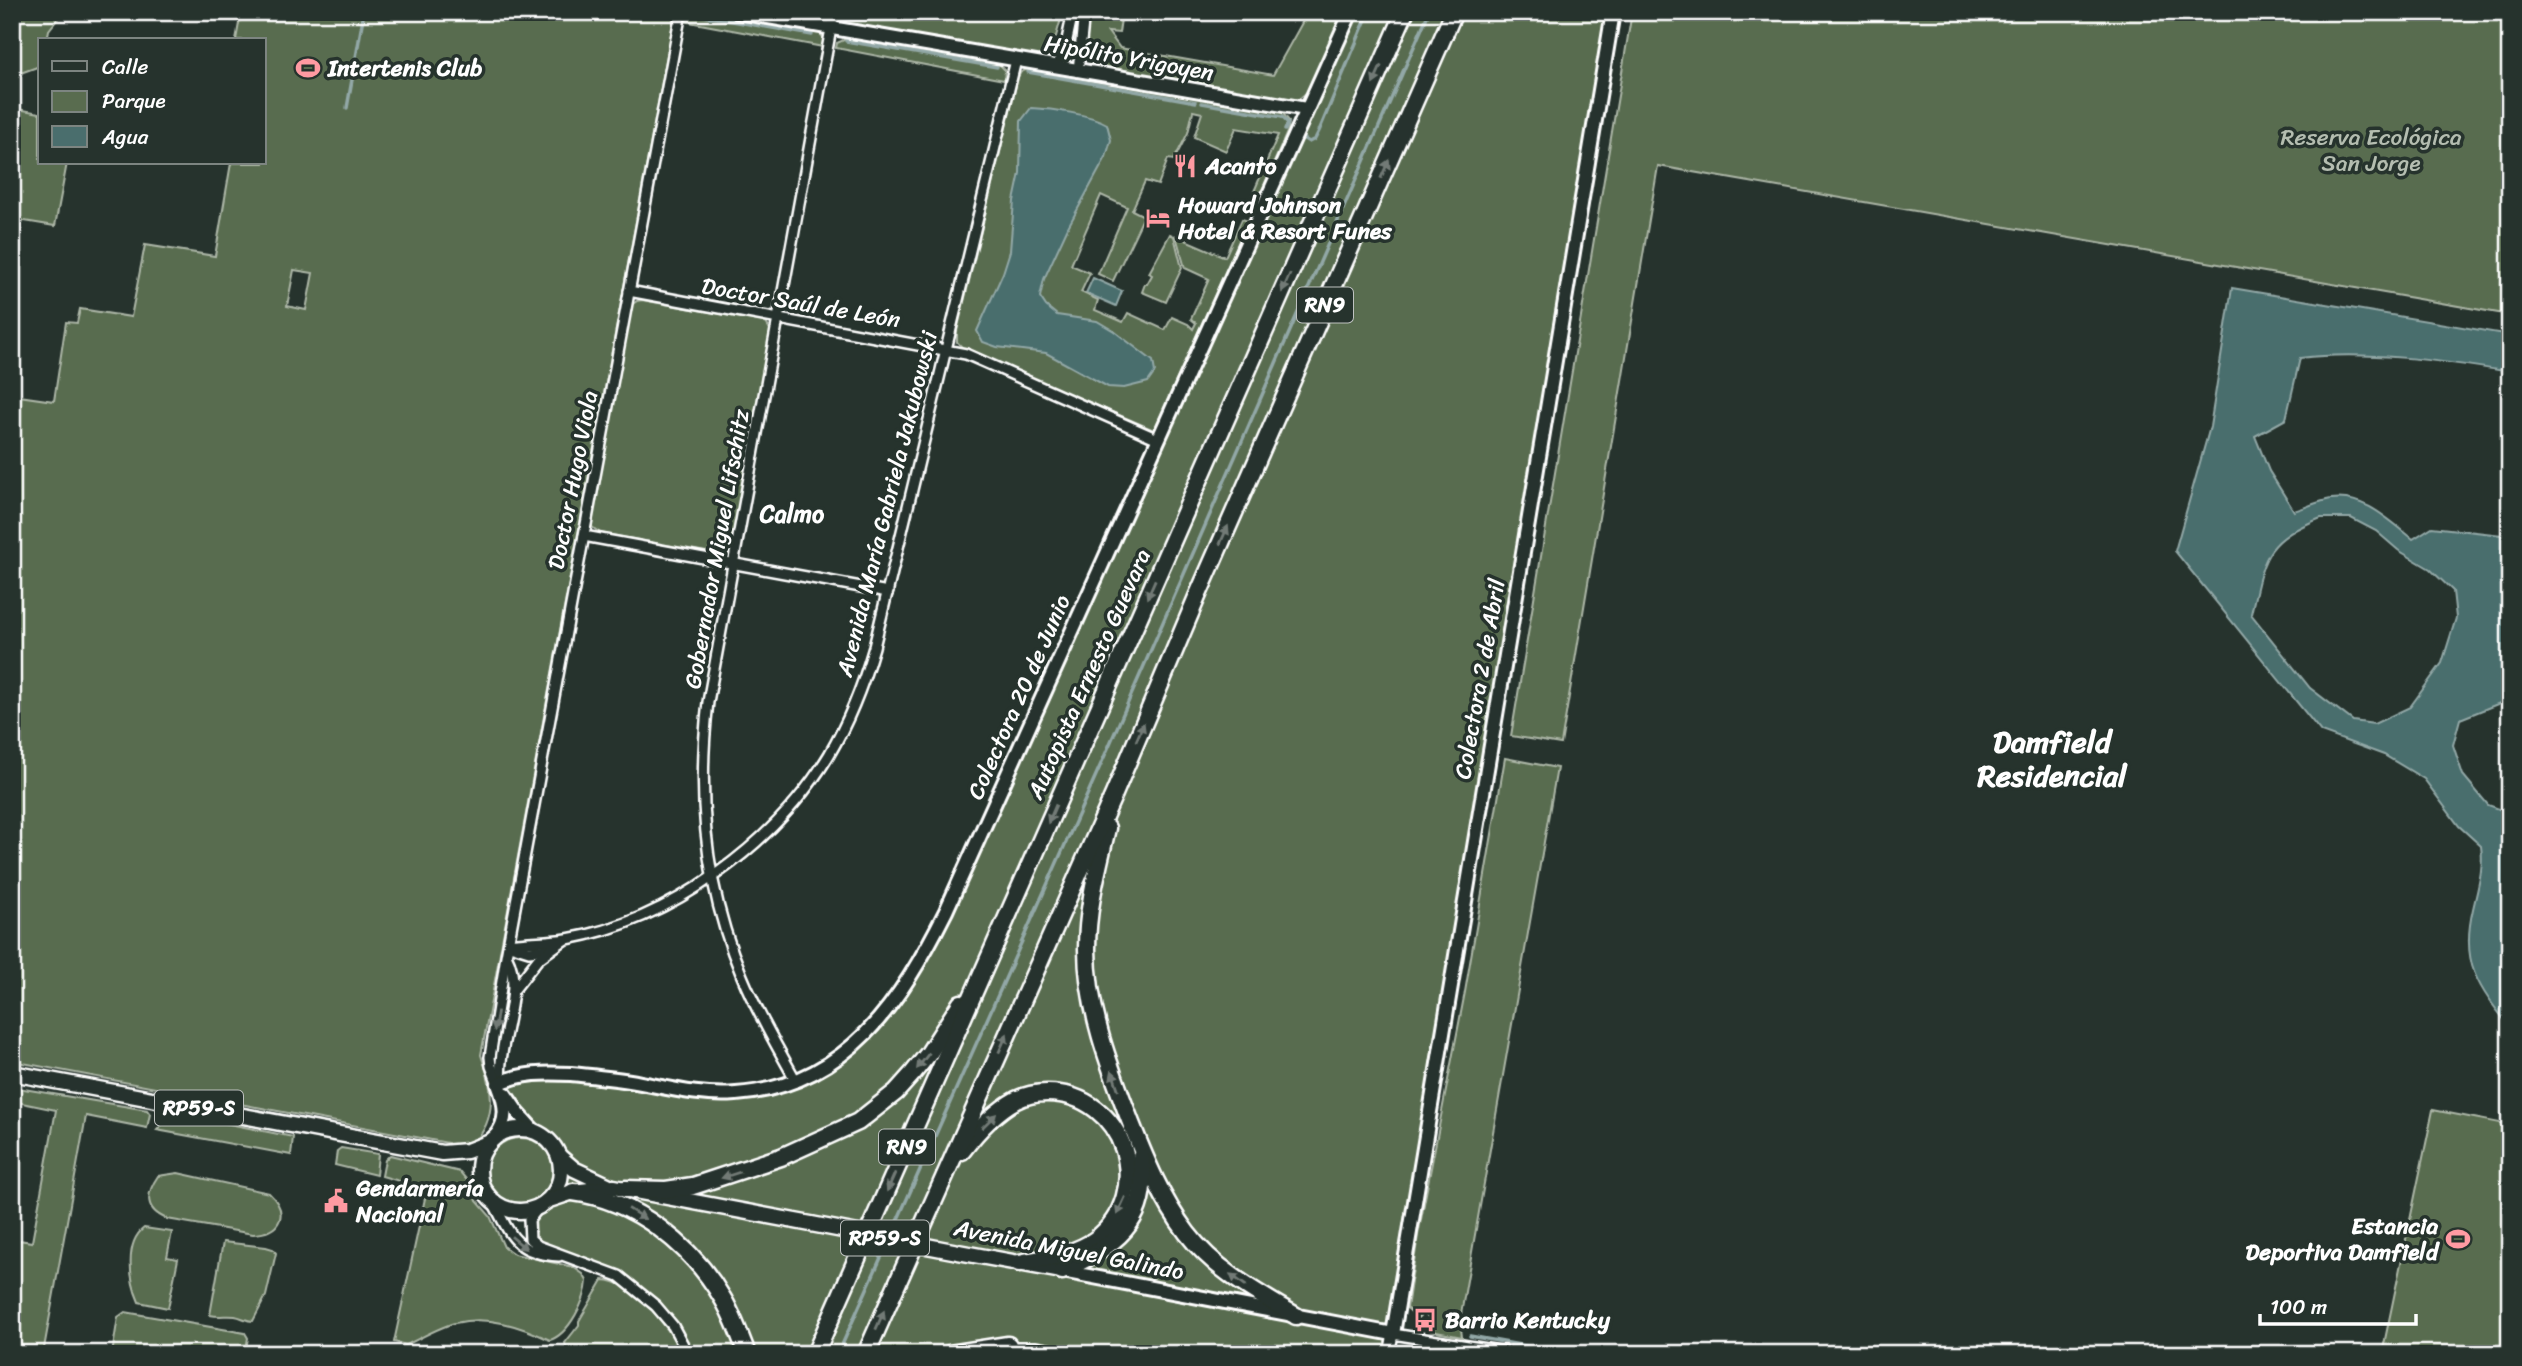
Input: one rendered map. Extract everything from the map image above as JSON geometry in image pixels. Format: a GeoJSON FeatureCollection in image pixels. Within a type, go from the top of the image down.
{"type":"FeatureCollection","features":[{"type":"Feature","properties":{"kind":"highway","name":"Autopista Ernesto Guevara"},"geometry":{"type":"LineString","coordinates":[[816,1354],[1405,12]]}},
{"type":"Feature","properties":{"kind":"highway","name":"RN9"},"geometry":{"type":"LineString","coordinates":[[866,1354],[1114,794],[1208,572],[1454,12]]}},
{"type":"Feature","properties":{"kind":"highway"},"geometry":{"type":"LineString","coordinates":[[1114,794],[1092,893],[1087,950],[1097,1024],[1118,1090],[1164,1198],[1187,1233],[1218,1265],[1251,1290],[1296,1316]]}},
{"type":"Feature","properties":{"kind":"highway"},"geometry":{"type":"LineString","coordinates":[[619,1188],[666,1191],[693,1186],[733,1174],[836,1134],[858,1122],[896,1092],[929,1053],[998,941]]}},
{"type":"Feature","properties":{"kind":"highway"},"geometry":{"type":"LineString","coordinates":[[946,1173],[972,1137],[996,1114],[1018,1099],[1035,1093],[1059,1093],[1081,1099],[1101,1113],[1116,1131],[1129,1176],[1126,1197],[1114,1221],[1094,1240],[1076,1251],[1019,1263]]}},
{"type":"Feature","properties":{"kind":"highway"},"geometry":{"type":"LineString","coordinates":[[1062,1271],[1110,1245],[1124,1231],[1139,1201],[1142,1183],[1139,1144]]}},
{"type":"Feature","properties":{"kind":"highway"},"geometry":{"type":"LineString","coordinates":[[573,1192],[608,1199],[625,1207],[648,1221],[691,1256],[723,1298],[747,1354]]}},
{"type":"Feature","properties":{"kind":"highway"},"geometry":{"type":"LineString","coordinates":[[950,1354],[1008,1345]]}},
{"type":"Feature","properties":{"kind":"main road","name":"Hipólito Yrigoyen"},"geometry":{"type":"LineString","coordinates":[[738,12],[1306,109]]}},
{"type":"Feature","properties":{"kind":"main road","name":"Colectora 20 de Junio"},"geometry":{"type":"LineString","coordinates":[[500,1083],[516,1076],[550,1073],[629,1081],[678,1091],[736,1094],[796,1081],[834,1061],[869,1032],[904,988],[925,954],[946,911],[1351,12]]}},
{"type":"Feature","properties":{"kind":"main road","name":"Colectora 2 de Abril"},"geometry":{"type":"LineString","coordinates":[[1393,1334],[1613,12]]}},
{"type":"Feature","properties":{"kind":"main road","name":"RP59-S"},"geometry":{"type":"LineString","coordinates":[[12,1073],[442,1153],[467,1164],[479,1173]]}},
{"type":"Feature","properties":{"kind":"main road","name":"Doctor Hugo Viola"},"geometry":{"type":"LineString","coordinates":[[500,1083],[512,1105],[535,1132]]}},
{"type":"Feature","properties":{"kind":"main road","name":"Doctor Hugo Viola"},"geometry":{"type":"LineString","coordinates":[[492,1140],[499,1132],[505,1115],[500,1083]]}},
{"type":"Feature","properties":{"kind":"main road"},"geometry":{"type":"LineString","coordinates":[[513,1129],[535,1132],[545,1138],[559,1156],[560,1179],[544,1203],[520,1212],[501,1207],[493,1202],[483,1189],[479,1173],[481,1156],[492,1140],[513,1129]]}},
{"type":"Feature","properties":{"kind":"main road","name":"RP59-S"},"geometry":{"type":"LineString","coordinates":[[442,1153],[467,1151],[492,1140]]}},
{"type":"Feature","properties":{"kind":"main road","name":"Avenida Miguel Galindo"},"geometry":{"type":"LineString","coordinates":[[559,1156],[574,1169],[619,1188],[1393,1334]]}},
{"type":"Feature","properties":{"kind":"main road","name":"Avenida Miguel Galindo"},"geometry":{"type":"LineString","coordinates":[[544,1203],[573,1192],[619,1188]]}},
{"type":"Feature","properties":{"kind":"street","name":"Doctor Hugo Viola"},"geometry":{"type":"LineString","coordinates":[[500,1083],[491,1066],[490,1057],[506,956],[681,12]]}},
{"type":"Feature","properties":{"kind":"street","name":"Gobernador Miguel Lifschitz"},"geometry":{"type":"LineString","coordinates":[[796,1081],[757,1010],[741,974],[719,906],[706,842],[703,807],[704,733],[834,12]]}},
{"type":"Feature","properties":{"kind":"street"},"geometry":{"type":"LineString","coordinates":[[1057,67],[1073,12]]}},
{"type":"Feature","properties":{"kind":"street"},"geometry":{"type":"LineString","coordinates":[[1079,71],[1084,12]]}},
{"type":"Feature","properties":{"kind":"street","name":"Avenida María Gabriela Jakubowski"},"geometry":{"type":"LineString","coordinates":[[509,944],[566,939],[641,915],[688,893],[768,832],[790,809],[829,755],[864,680],[888,592],[1016,60]]}},
{"type":"Feature","properties":{"kind":"street","name":"Doctor Saúl de León"},"geometry":{"type":"LineString","coordinates":[[629,291],[965,354],[1158,439]]}},
{"type":"Feature","properties":{"kind":"street"},"geometry":{"type":"LineString","coordinates":[[584,536],[888,592]]}},
{"type":"Feature","properties":{"kind":"street","name":"Avenida María Gabriela Jakubowski"},"geometry":{"type":"LineString","coordinates":[[513,991],[528,969],[566,939]]}},
{"type":"Feature","properties":{"kind":"street"},"geometry":{"type":"LineString","coordinates":[[509,944],[530,951],[550,949]]}},
{"type":"Feature","properties":{"kind":"street","name":"Doctor Hugo Viola"},"geometry":{"type":"LineString","coordinates":[[500,1083],[501,1056],[513,991],[512,971],[506,956]]}},
{"type":"Feature","properties":{"kind":"street"},"geometry":{"type":"LineString","coordinates":[[493,1202],[512,1238],[524,1248],[548,1256],[565,1256]]}},
{"type":"Feature","properties":{"kind":"street"},"geometry":{"type":"LineString","coordinates":[[544,1203],[529,1220],[530,1239],[538,1246],[620,1276],[656,1306],[673,1326],[688,1354]]}},
{"type":"Feature","properties":{"kind":"street"},"geometry":{"type":"LineString","coordinates":[[1393,1334],[1518,1354]]}},
{"type":"Feature","properties":{"kind":"street","name":"Colectora 2 de Abril"},"geometry":{"type":"LineString","coordinates":[[1389,1354],[1393,1334]]}},
{"type":"Feature","properties":{"kind":"street"},"geometry":{"type":"LineString","coordinates":[[991,1354],[1008,1345],[1072,1354]]}},
{"type":"Feature","properties":{"kind":"green space"},"geometry":{"type":"Polygon","coordinates":[[[12,12],[63,12],[49,30],[47,38],[38,38],[38,67],[12,76],[12,12]]]}},
{"type":"Feature","properties":{"kind":"green space"},"geometry":{"type":"Polygon","coordinates":[[[241,12],[675,12],[481,1055],[490,1090],[490,1113],[481,1134],[473,1144],[448,1146],[448,1143],[12,1061],[12,395],[54,401],[66,322],[77,323],[80,309],[131,317],[145,245],[215,256],[231,164],[266,164],[266,38],[236,38],[241,12]],[[294,270],[287,306],[306,310],[313,273],[294,270]]]}},
{"type":"Feature","properties":{"kind":"green space"},"geometry":{"type":"Polygon","coordinates":[[[706,12],[817,31],[824,38],[823,47],[684,21],[690,13],[706,12]]]}},
{"type":"Feature","properties":{"kind":"green space"},"geometry":{"type":"Polygon","coordinates":[[[845,12],[995,12],[1035,19],[1036,12],[1063,12],[1062,18],[1042,15],[1041,21],[1043,16],[1061,19],[1047,60],[850,26],[846,23],[845,12]]]}},
{"type":"Feature","properties":{"kind":"green space"},"geometry":{"type":"Polygon","coordinates":[[[1091,12],[1122,12],[1119,33],[1108,32],[1120,48],[1273,75],[1308,12],[1343,12],[1307,92],[1298,100],[1286,100],[1094,68],[1088,59],[1084,28],[1088,28],[1088,15],[1091,12]]]}},
{"type":"Feature","properties":{"kind":"green space"},"geometry":{"type":"Polygon","coordinates":[[[1351,12],[1613,12],[1389,1354],[1072,1354],[1035,1347],[991,1354],[688,1354],[673,1326],[620,1276],[538,1246],[528,1229],[539,1207],[556,1190],[561,1168],[553,1146],[535,1132],[503,1090],[516,1076],[532,1074],[678,1091],[763,1090],[851,1048],[925,954],[1351,12]]]}},
{"type":"Feature","properties":{"kind":"green space","name":"Reserva Ecológica San Jorge"},"geometry":{"type":"Polygon","coordinates":[[[1632,12],[2510,12],[2510,315],[1658,166],[1561,744],[1511,736],[1632,12]]]}},
{"type":"Feature","properties":{"kind":"green space"},"geometry":{"type":"Polygon","coordinates":[[[848,38],[998,63],[1005,70],[1004,80],[836,48],[837,43],[848,38]]]}},
{"type":"Feature","properties":{"kind":"green space"},"geometry":{"type":"Polygon","coordinates":[[[1030,68],[1281,111],[1289,121],[1288,130],[1253,211],[1247,208],[1278,135],[1236,128],[1226,151],[1194,137],[1202,113],[1193,111],[1188,133],[1174,160],[1168,159],[1158,185],[1145,181],[1132,210],[1144,216],[1113,281],[1098,274],[1127,207],[1101,195],[1071,265],[1090,273],[1081,292],[1098,300],[1095,310],[1123,322],[1128,313],[1165,330],[1172,317],[1193,329],[1196,323],[1191,319],[1209,279],[1185,268],[1176,236],[1225,257],[1242,219],[1248,221],[1154,430],[963,348],[957,342],[957,331],[1018,77],[1021,72],[1030,68]]]}},
{"type":"Feature","properties":{"kind":"green space"},"geometry":{"type":"Polygon","coordinates":[[[12,108],[38,113],[38,164],[67,164],[55,226],[12,219],[12,108]]]}},
{"type":"Feature","properties":{"kind":"green space"},"geometry":{"type":"Polygon","coordinates":[[[1170,234],[1174,236],[1182,268],[1166,302],[1142,292],[1170,234]]]}},
{"type":"Feature","properties":{"kind":"green space"},"geometry":{"type":"Polygon","coordinates":[[[642,300],[760,321],[766,323],[771,331],[733,544],[728,553],[723,555],[600,533],[592,527],[630,306],[642,300]]]}},
{"type":"Feature","properties":{"kind":"green space"},"geometry":{"type":"Polygon","coordinates":[[[1505,758],[1557,768],[1460,1320],[1462,1337],[1431,1331],[1426,1326],[1432,1320],[1423,1312],[1418,1318],[1407,1308],[1505,758]]]}},
{"type":"Feature","properties":{"kind":"green space"},"geometry":{"type":"Polygon","coordinates":[[[12,1087],[147,1110],[150,1114],[147,1128],[86,1116],[43,1354],[12,1354],[12,1239],[32,1242],[56,1110],[12,1101],[12,1087]]]}},
{"type":"Feature","properties":{"kind":"green space","name":"Estancia Deportiva Damfield"},"geometry":{"type":"Polygon","coordinates":[[[2433,1110],[2510,1125],[2510,1354],[2382,1354],[2433,1110]]]}},
{"type":"Feature","properties":{"kind":"green space"},"geometry":{"type":"Polygon","coordinates":[[[175,1113],[293,1137],[291,1155],[157,1130],[175,1113]]]}},
{"type":"Feature","properties":{"kind":"green space"},"geometry":{"type":"Polygon","coordinates":[[[520,1138],[533,1140],[548,1153],[553,1171],[551,1184],[538,1199],[520,1204],[507,1202],[492,1189],[487,1171],[489,1158],[502,1143],[520,1138]]]}},
{"type":"Feature","properties":{"kind":"green space"},"geometry":{"type":"Polygon","coordinates":[[[341,1148],[378,1154],[376,1175],[335,1165],[337,1151],[341,1148]]]}},
{"type":"Feature","properties":{"kind":"green space"},"geometry":{"type":"Polygon","coordinates":[[[390,1155],[460,1172],[471,1185],[477,1201],[490,1216],[504,1247],[514,1254],[573,1267],[583,1274],[587,1281],[586,1289],[575,1315],[564,1331],[550,1340],[504,1323],[480,1320],[443,1327],[406,1345],[394,1342],[427,1189],[382,1176],[385,1160],[390,1155]]]}},
{"type":"Feature","properties":{"kind":"green space"},"geometry":{"type":"Polygon","coordinates":[[[178,1173],[269,1193],[279,1208],[279,1221],[270,1230],[253,1234],[167,1219],[154,1211],[149,1196],[158,1176],[178,1173]]]}},
{"type":"Feature","properties":{"kind":"green space"},"geometry":{"type":"Polygon","coordinates":[[[144,1228],[172,1232],[167,1257],[178,1259],[168,1308],[139,1302],[136,1294],[131,1274],[131,1253],[144,1228]]]}},
{"type":"Feature","properties":{"kind":"green space"},"geometry":{"type":"Polygon","coordinates":[[[223,1242],[266,1247],[276,1253],[266,1296],[253,1321],[235,1316],[210,1315],[223,1242]]]}},
{"type":"Feature","properties":{"kind":"green space"},"geometry":{"type":"Polygon","coordinates":[[[603,1280],[615,1282],[639,1297],[660,1319],[682,1354],[568,1354],[565,1343],[579,1325],[603,1280]]]}},
{"type":"Feature","properties":{"kind":"green space"},"geometry":{"type":"Polygon","coordinates":[[[125,1312],[245,1333],[248,1338],[245,1354],[112,1354],[118,1317],[125,1312]]]}},
{"type":"Feature","properties":{"kind":"water"},"geometry":{"type":"Polygon","coordinates":[[[1031,108],[1100,120],[1107,124],[1111,140],[1106,157],[1068,227],[1044,279],[1040,297],[1057,315],[1097,321],[1153,361],[1155,372],[1148,382],[1124,388],[1108,387],[1046,353],[997,347],[983,342],[977,331],[1010,251],[1014,201],[1020,173],[1021,121],[1031,108]]]}},
{"type":"Feature","properties":{"kind":"water"},"geometry":{"type":"Polygon","coordinates":[[[1093,278],[1122,291],[1116,306],[1086,293],[1093,278]]]}},
{"type":"Feature","properties":{"kind":"water"},"geometry":{"type":"Polygon","coordinates":[[[2232,288],[2510,335],[2510,372],[2378,356],[2300,358],[2286,419],[2255,436],[2269,471],[2294,511],[2331,499],[2354,500],[2375,510],[2413,539],[2432,527],[2510,536],[2510,699],[2460,719],[2453,745],[2463,775],[2488,805],[2510,813],[2510,1027],[2481,986],[2471,960],[2470,928],[2481,870],[2481,846],[2459,826],[2424,779],[2384,755],[2321,732],[2175,551],[2210,427],[2232,288]],[[2321,518],[2302,526],[2277,544],[2264,565],[2251,614],[2310,688],[2353,721],[2374,724],[2410,707],[2442,663],[2456,618],[2453,591],[2430,569],[2398,550],[2376,531],[2351,518],[2321,518]]]}},
{"type":"Feature","properties":{"kind":"waterway"},"geometry":{"type":"LineString","coordinates":[[347,108],[364,12]]}},
{"type":"Feature","properties":{"kind":"waterway"},"geometry":{"type":"LineString","coordinates":[[1301,137],[1309,142],[1315,139],[1369,12]]}},
{"type":"Feature","properties":{"kind":"waterway"},"geometry":{"type":"LineString","coordinates":[[890,1237],[1109,746],[1429,12]]}},
{"type":"Feature","properties":{"kind":"waterway"},"geometry":{"type":"LineString","coordinates":[[698,15],[812,35]]}},
{"type":"Feature","properties":{"kind":"waterway"},"geometry":{"type":"LineString","coordinates":[[846,41],[997,67]]}},
{"type":"Feature","properties":{"kind":"waterway"},"geometry":{"type":"LineString","coordinates":[[1028,72],[1196,102]]}},
{"type":"Feature","properties":{"kind":"waterway"},"geometry":{"type":"LineString","coordinates":[[1202,103],[1282,117],[1288,123],[1285,130]]}},
{"type":"Feature","properties":{"kind":"waterway"},"geometry":{"type":"LineString","coordinates":[[838,1354],[887,1244]]}},
{"type":"Feature","properties":{"kind":"waterway"},"geometry":{"type":"LineString","coordinates":[[1470,1336],[1570,1354]]}},
{"type":"Feature","properties":{"kind":"place","name":"Intertenis Club"},"geometry":{"type":"Point","coordinates":[308,68]}},
{"type":"Feature","properties":{"kind":"place","name":"Acanto"},"geometry":{"type":"Point","coordinates":[1185,166]}},
{"type":"Feature","properties":{"kind":"place","name":"Howard Johnson Hotel & Resort Funes"},"geometry":{"type":"Point","coordinates":[1158,218]}},
{"type":"Feature","properties":{"kind":"place","name":"Gendarmería Nacional"},"geometry":{"type":"Point","coordinates":[336,1201]}},
{"type":"Feature","properties":{"kind":"place","name":"Estancia Deportiva Damfield"},"geometry":{"type":"Point","coordinates":[2458,1239]}},
{"type":"Feature","properties":{"kind":"place","name":"Barrio Kentucky"},"geometry":{"type":"Point","coordinates":[1425,1320]}},
{"type":"Feature","properties":{"kind":"district","name":"Calmo"},"geometry":{"type":"Point","coordinates":[792,514]}},
{"type":"Feature","properties":{"kind":"district","name":"Damfield Residencial"},"geometry":{"type":"Point","coordinates":[2052,759]}}]}
